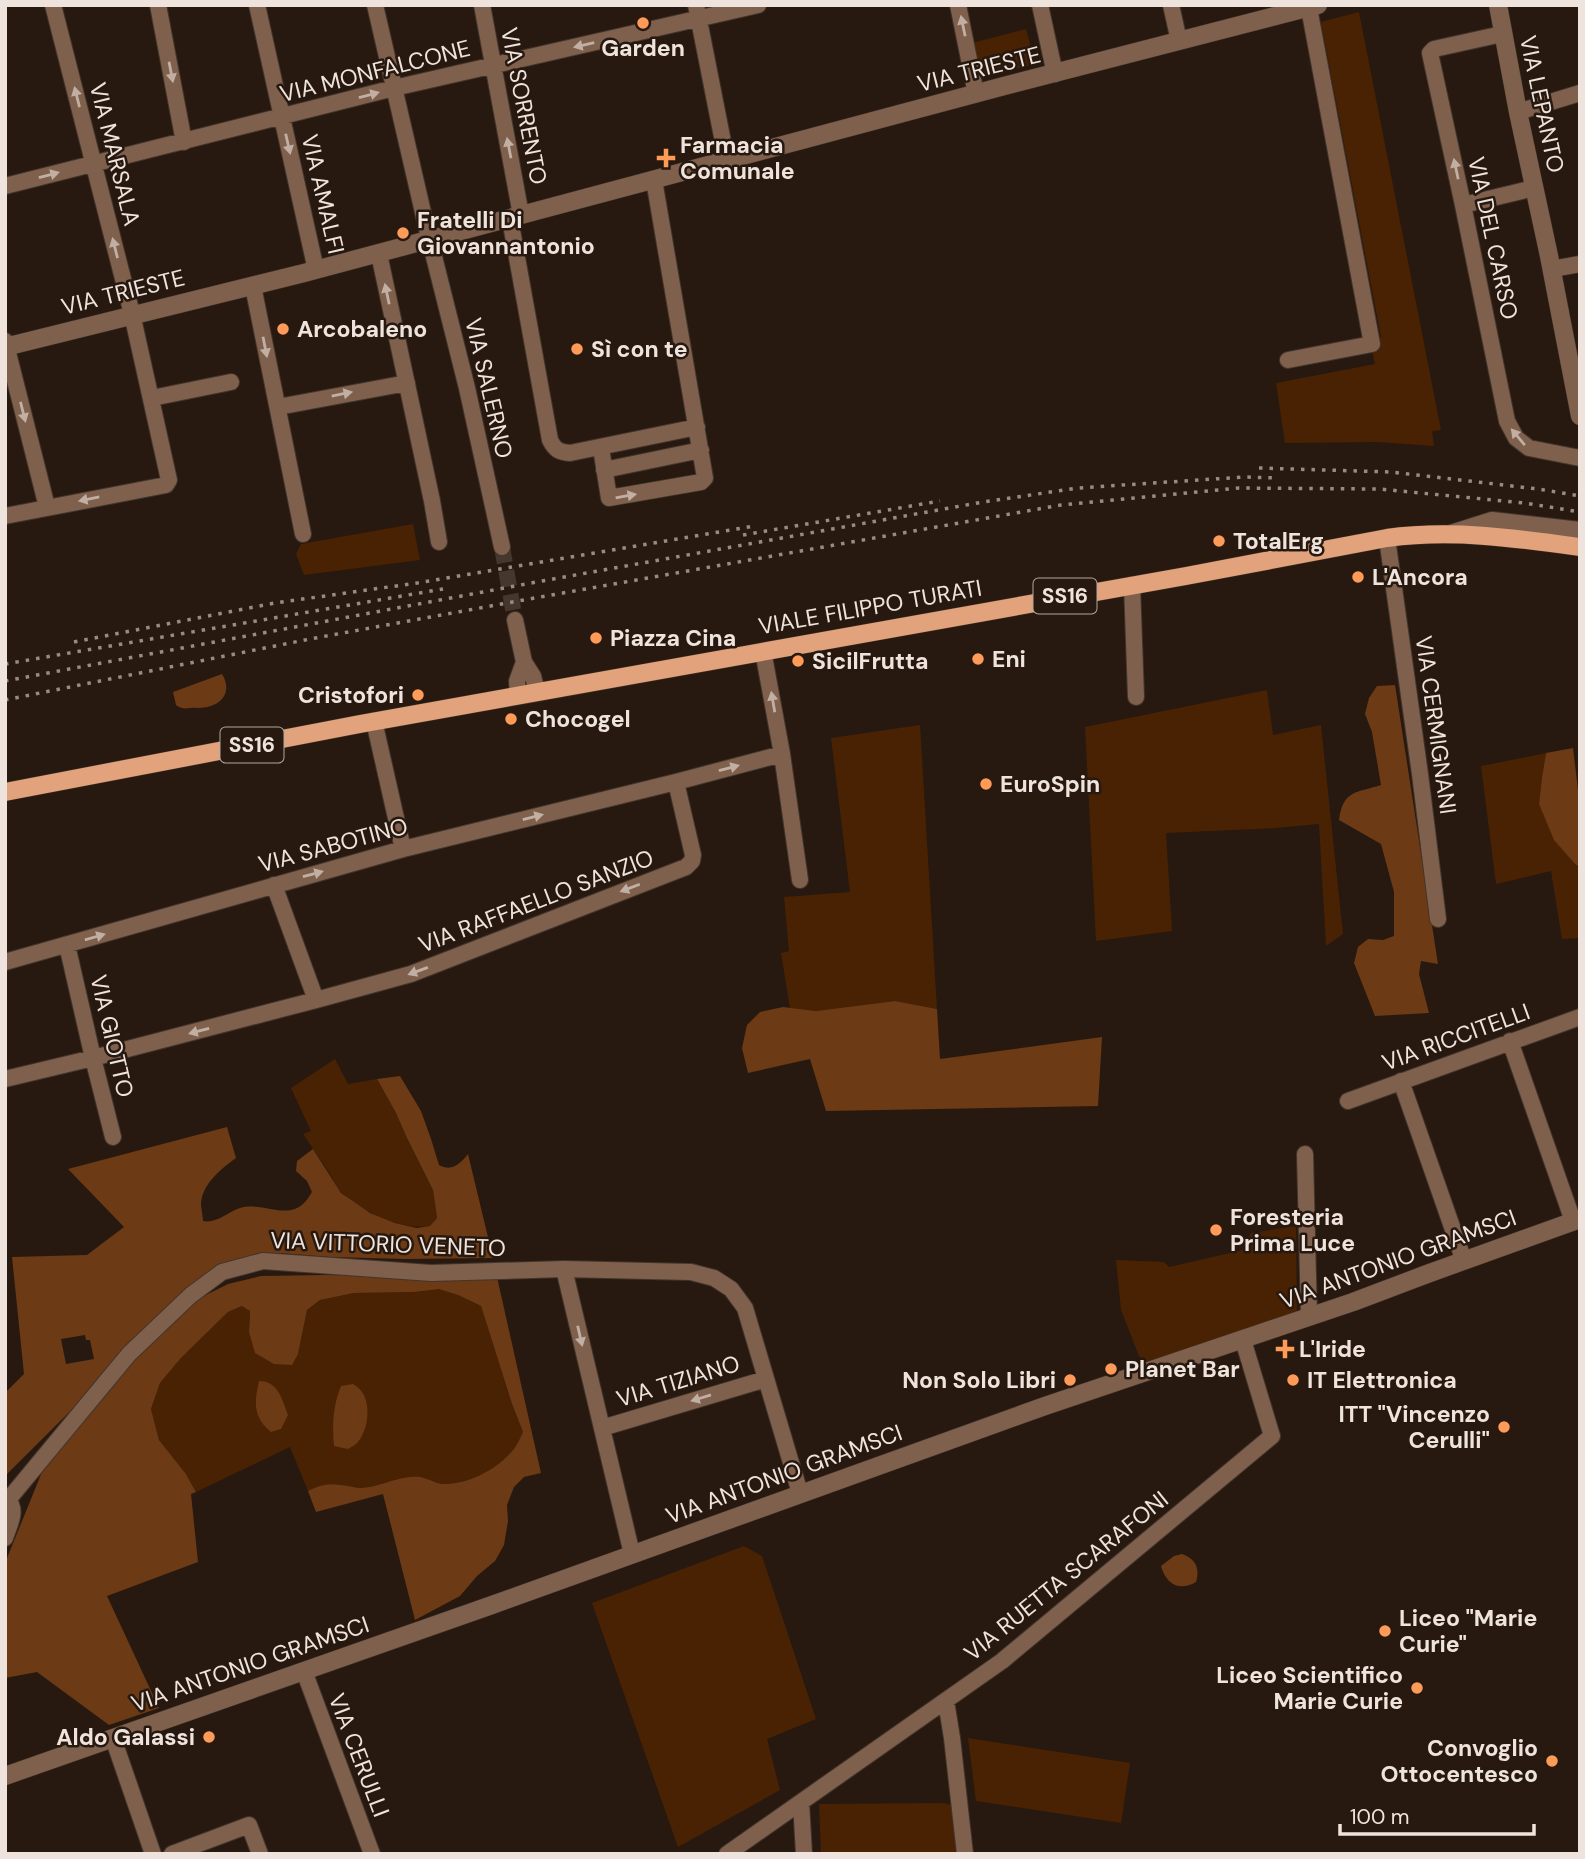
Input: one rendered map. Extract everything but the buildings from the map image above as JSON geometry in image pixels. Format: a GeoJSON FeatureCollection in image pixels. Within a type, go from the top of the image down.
{"type":"FeatureCollection","features":[{"type":"Feature","properties":{"kind":"main road","name":"VIALE FILIPPO TURATI"},"geometry":{"type":"LineString","coordinates":[[5,792],[374,721],[1387,538],[1449,533],[1491,535],[1580,547]]}},
{"type":"Feature","properties":{"kind":"street","name":"VIA MARSALA"},"geometry":{"type":"LineString","coordinates":[[47,508],[166,485],[169,480],[132,314],[53,5]]}},
{"type":"Feature","properties":{"kind":"street"},"geometry":{"type":"LineString","coordinates":[[159,5],[184,142]]}},
{"type":"Feature","properties":{"kind":"street","name":"VIA AMALFI"},"geometry":{"type":"LineString","coordinates":[[257,5],[316,270]]}},
{"type":"Feature","properties":{"kind":"street","name":"VIA SALERNO"},"geometry":{"type":"LineString","coordinates":[[375,5],[467,388],[502,547]]}},
{"type":"Feature","properties":{"kind":"street","name":"VIA SORRENTO"},"geometry":{"type":"LineString","coordinates":[[482,5],[516,217]]}},
{"type":"Feature","properties":{"kind":"street","name":"VIA MONFALCONE"},"geometry":{"type":"LineString","coordinates":[[5,186],[697,12],[758,5]]}},
{"type":"Feature","properties":{"kind":"street"},"geometry":{"type":"LineString","coordinates":[[958,5],[976,94]]}},
{"type":"Feature","properties":{"kind":"street"},"geometry":{"type":"LineString","coordinates":[[1040,5],[1055,74]]}},
{"type":"Feature","properties":{"kind":"street"},"geometry":{"type":"LineString","coordinates":[[1171,5],[1179,41]]}},
{"type":"Feature","properties":{"kind":"street","name":"VIA LEPANTO"},"geometry":{"type":"LineString","coordinates":[[1498,6],[1580,416]]}},
{"type":"Feature","properties":{"kind":"street"},"geometry":{"type":"LineString","coordinates":[[1288,360],[1372,344],[1313,7]]}},
{"type":"Feature","properties":{"kind":"street","name":"VIA TRIESTE"},"geometry":{"type":"LineString","coordinates":[[6,345],[379,254],[1313,7]]}},
{"type":"Feature","properties":{"kind":"street"},"geometry":{"type":"LineString","coordinates":[[697,12],[727,162]]}},
{"type":"Feature","properties":{"kind":"street","name":"VIA DEL CARSO"},"geometry":{"type":"LineString","coordinates":[[1502,34],[1434,49],[1430,53],[1464,205],[1507,421],[1516,438],[1529,448],[1580,458]]}},
{"type":"Feature","properties":{"kind":"street"},"geometry":{"type":"LineString","coordinates":[[1518,112],[1580,93]]}},
{"type":"Feature","properties":{"kind":"street"},"geometry":{"type":"LineString","coordinates":[[601,448],[609,499],[701,482],[705,478],[653,180]]}},
{"type":"Feature","properties":{"kind":"street"},"geometry":{"type":"LineString","coordinates":[[1464,205],[1534,188]]}},
{"type":"Feature","properties":{"kind":"street"},"geometry":{"type":"LineString","coordinates":[[516,217],[550,440],[554,448],[559,452],[570,453],[697,427]]}},
{"type":"Feature","properties":{"kind":"street"},"geometry":{"type":"LineString","coordinates":[[379,254],[439,542]]}},
{"type":"Feature","properties":{"kind":"street"},"geometry":{"type":"LineString","coordinates":[[1552,270],[1580,264]]}},
{"type":"Feature","properties":{"kind":"street"},"geometry":{"type":"LineString","coordinates":[[253,286],[303,534]]}},
{"type":"Feature","properties":{"kind":"street"},"geometry":{"type":"LineString","coordinates":[[5,516],[47,508],[6,345]]}},
{"type":"Feature","properties":{"kind":"street"},"geometry":{"type":"LineString","coordinates":[[152,398],[231,382]]}},
{"type":"Feature","properties":{"kind":"street"},"geometry":{"type":"LineString","coordinates":[[278,407],[407,383]]}},
{"type":"Feature","properties":{"kind":"street"},"geometry":{"type":"LineString","coordinates":[[604,470],[701,450]]}},
{"type":"Feature","properties":{"kind":"street"},"geometry":{"type":"LineString","coordinates":[[1449,533],[1492,520],[1580,530]]}},
{"type":"Feature","properties":{"kind":"street","name":"VIA CERMIGNANI"},"geometry":{"type":"LineString","coordinates":[[1387,538],[1437,919]]}},
{"type":"Feature","properties":{"kind":"street"},"geometry":{"type":"LineString","coordinates":[[1132,585],[1136,697]]}},
{"type":"Feature","properties":{"kind":"street"},"geometry":{"type":"LineString","coordinates":[[515,620],[524,662],[533,676],[537,692]]}},
{"type":"Feature","properties":{"kind":"street"},"geometry":{"type":"LineString","coordinates":[[763,651],[782,754],[800,880]]}},
{"type":"Feature","properties":{"kind":"street"},"geometry":{"type":"LineString","coordinates":[[518,696],[517,681],[524,662]]}},
{"type":"Feature","properties":{"kind":"street"},"geometry":{"type":"LineString","coordinates":[[374,721],[403,849]]}},
{"type":"Feature","properties":{"kind":"street","name":"VIA SABOTINO"},"geometry":{"type":"LineString","coordinates":[[5,962],[403,849],[782,754]]}},
{"type":"Feature","properties":{"kind":"street","name":"VIA RAFFAELLO SANZIO"},"geometry":{"type":"LineString","coordinates":[[5,1079],[411,974],[686,867],[692,861],[693,855],[676,782]]}},
{"type":"Feature","properties":{"kind":"street"},"geometry":{"type":"LineString","coordinates":[[274,885],[316,1000]]}},
{"type":"Feature","properties":{"kind":"street","name":"VIA GIOTTO"},"geometry":{"type":"LineString","coordinates":[[67,945],[113,1137]]}},
{"type":"Feature","properties":{"kind":"street","name":"VIA RICCITELLI"},"geometry":{"type":"LineString","coordinates":[[1348,1101],[1580,1017]]}},
{"type":"Feature","properties":{"kind":"street"},"geometry":{"type":"LineString","coordinates":[[1510,1041],[1576,1220]]}},
{"type":"Feature","properties":{"kind":"street"},"geometry":{"type":"LineString","coordinates":[[1401,1081],[1464,1261]]}},
{"type":"Feature","properties":{"kind":"street"},"geometry":{"type":"LineString","coordinates":[[1304,1154],[1310,1317]]}},
{"type":"Feature","properties":{"kind":"street","name":"VIA ANTONIO GRAMSCI"},"geometry":{"type":"LineString","coordinates":[[5,1776],[1045,1406],[1310,1317],[1576,1220]]}},
{"type":"Feature","properties":{"kind":"street","name":"VIA VITTORIO VENETO"},"geometry":{"type":"LineString","coordinates":[[7,1500],[129,1354],[191,1295],[222,1272],[263,1261],[431,1273],[564,1269],[691,1272],[714,1278],[731,1289],[745,1308],[800,1493]]}},
{"type":"Feature","properties":{"kind":"street"},"geometry":{"type":"LineString","coordinates":[[564,1269],[632,1554]]}},
{"type":"Feature","properties":{"kind":"street","name":"VIA RUETTA SCARAFONI"},"geometry":{"type":"LineString","coordinates":[[727,1854],[1002,1661],[1272,1436],[1243,1340]]}},
{"type":"Feature","properties":{"kind":"street","name":"VIA TIZIANO"},"geometry":{"type":"LineString","coordinates":[[602,1428],[766,1379]]}},
{"type":"Feature","properties":{"kind":"street"},"geometry":{"type":"LineString","coordinates":[[5,1538],[14,1510],[7,1500]]}},
{"type":"Feature","properties":{"kind":"street","name":"VIA CERULLI"},"geometry":{"type":"LineString","coordinates":[[304,1671],[372,1854]]}},
{"type":"Feature","properties":{"kind":"street"},"geometry":{"type":"LineString","coordinates":[[946,1701],[965,1854]]}},
{"type":"Feature","properties":{"kind":"street"},"geometry":{"type":"LineString","coordinates":[[113,1738],[153,1854]]}},
{"type":"Feature","properties":{"kind":"street"},"geometry":{"type":"LineString","coordinates":[[801,1802],[804,1854]]}},
{"type":"Feature","properties":{"kind":"street"},"geometry":{"type":"LineString","coordinates":[[172,1854],[249,1825],[260,1854]]}},
{"type":"Feature","properties":{"kind":"shaded area"},"geometry":{"type":"Polygon","coordinates":[[[1359,12],[1441,430],[1432,431],[1434,446],[1377,442],[1285,443],[1276,383],[1375,364],[1372,350],[1381,337],[1321,22],[1359,12]]]}},
{"type":"Feature","properties":{"kind":"shaded area"},"geometry":{"type":"Polygon","coordinates":[[[1026,29],[1035,64],[981,78],[972,43],[1026,29]]]}},
{"type":"Feature","properties":{"kind":"shaded area"},"geometry":{"type":"Polygon","coordinates":[[[413,524],[420,560],[304,575],[296,554],[301,544],[413,524]]]}},
{"type":"Feature","properties":{"kind":"shaded area"},"geometry":{"type":"Polygon","coordinates":[[[222,674],[226,688],[218,703],[198,708],[176,705],[173,692],[222,674]]]}},
{"type":"Feature","properties":{"kind":"shaded area"},"geometry":{"type":"Polygon","coordinates":[[[1395,685],[1438,964],[1421,961],[1419,974],[1429,1013],[1375,1016],[1354,963],[1358,947],[1368,939],[1383,940],[1394,936],[1394,892],[1381,844],[1339,820],[1347,798],[1381,785],[1372,732],[1365,714],[1369,698],[1377,686],[1395,685]]]}},
{"type":"Feature","properties":{"kind":"shaded area"},"geometry":{"type":"Polygon","coordinates":[[[1267,690],[1273,735],[1321,725],[1343,934],[1326,946],[1319,824],[1166,833],[1172,931],[1096,941],[1085,727],[1267,690]]]}},
{"type":"Feature","properties":{"kind":"shaded area"},"geometry":{"type":"Polygon","coordinates":[[[920,725],[937,1009],[895,1001],[816,1011],[790,1008],[781,953],[789,951],[784,897],[850,892],[831,738],[920,725]]]}},
{"type":"Feature","properties":{"kind":"shaded area"},"geometry":{"type":"Polygon","coordinates":[[[1573,748],[1580,807],[1580,866],[1576,865],[1554,840],[1539,804],[1546,753],[1573,748]]]}},
{"type":"Feature","properties":{"kind":"shaded area"},"geometry":{"type":"Polygon","coordinates":[[[1546,753],[1539,804],[1576,865],[1580,866],[1580,938],[1562,939],[1551,871],[1496,884],[1481,766],[1546,753]]]}},
{"type":"Feature","properties":{"kind":"shaded area"},"geometry":{"type":"Polygon","coordinates":[[[895,1001],[937,1009],[940,1059],[1102,1037],[1098,1106],[826,1111],[810,1059],[748,1073],[742,1048],[747,1025],[760,1012],[783,1007],[816,1011],[895,1001]]]}},
{"type":"Feature","properties":{"kind":"shaded area"},"geometry":{"type":"Polygon","coordinates":[[[335,1059],[348,1084],[377,1079],[433,1190],[437,1218],[430,1226],[395,1223],[372,1214],[351,1201],[338,1189],[303,1134],[311,1131],[291,1088],[335,1059]]]}},
{"type":"Feature","properties":{"kind":"shaded area"},"geometry":{"type":"Polygon","coordinates":[[[400,1076],[421,1111],[439,1165],[448,1168],[455,1166],[468,1154],[493,1258],[406,1259],[280,1253],[236,1262],[190,1292],[5,1476],[5,1393],[24,1374],[12,1257],[87,1255],[124,1227],[68,1169],[227,1127],[236,1158],[219,1172],[205,1189],[201,1203],[203,1221],[213,1221],[240,1208],[260,1207],[286,1211],[298,1207],[312,1192],[307,1181],[296,1171],[297,1161],[313,1149],[341,1193],[370,1213],[417,1228],[430,1226],[437,1218],[433,1190],[377,1079],[400,1076]],[[85,1335],[61,1339],[66,1364],[94,1359],[90,1340],[86,1340],[85,1335]]]}},
{"type":"Feature","properties":{"kind":"shaded area"},"geometry":{"type":"Polygon","coordinates":[[[1296,1226],[1297,1313],[1144,1369],[1121,1310],[1116,1260],[1164,1262],[1169,1267],[1243,1250],[1251,1233],[1296,1226]]]}},
{"type":"Feature","properties":{"kind":"shaded area"},"geometry":{"type":"Polygon","coordinates":[[[261,1276],[497,1277],[541,1473],[524,1477],[514,1487],[507,1505],[508,1521],[504,1545],[495,1561],[477,1576],[460,1596],[415,1620],[383,1494],[316,1512],[308,1491],[331,1484],[367,1487],[415,1476],[441,1484],[454,1483],[482,1474],[499,1464],[512,1451],[523,1432],[481,1306],[439,1289],[354,1293],[320,1300],[307,1310],[298,1354],[292,1365],[274,1364],[255,1353],[249,1332],[250,1311],[242,1306],[228,1312],[181,1358],[160,1383],[151,1409],[159,1440],[186,1474],[196,1492],[191,1494],[198,1562],[107,1596],[159,1708],[109,1725],[37,1672],[5,1678],[5,1563],[46,1462],[133,1356],[194,1301],[228,1284],[261,1276]]]}},
{"type":"Feature","properties":{"kind":"shaded area"},"geometry":{"type":"Polygon","coordinates":[[[439,1288],[481,1306],[523,1432],[506,1458],[482,1474],[454,1483],[441,1484],[415,1476],[367,1487],[331,1484],[308,1491],[290,1447],[196,1492],[186,1474],[159,1440],[151,1409],[160,1383],[181,1358],[228,1312],[243,1306],[250,1310],[249,1332],[298,1354],[307,1310],[320,1300],[354,1293],[414,1292],[439,1288]]]}},
{"type":"Feature","properties":{"kind":"shaded area"},"geometry":{"type":"Polygon","coordinates":[[[259,1381],[271,1384],[281,1397],[288,1415],[281,1429],[271,1432],[258,1415],[256,1396],[259,1381]]]}},
{"type":"Feature","properties":{"kind":"shaded area"},"geometry":{"type":"Polygon","coordinates":[[[353,1384],[364,1395],[368,1411],[362,1436],[348,1449],[334,1446],[334,1416],[341,1386],[353,1384]]]}},
{"type":"Feature","properties":{"kind":"shaded area"},"geometry":{"type":"Polygon","coordinates":[[[744,1546],[762,1556],[816,1719],[767,1739],[780,1790],[678,1847],[592,1603],[744,1546]]]}},
{"type":"Feature","properties":{"kind":"shaded area"},"geometry":{"type":"Polygon","coordinates":[[[1182,1554],[1194,1561],[1197,1572],[1196,1582],[1179,1586],[1170,1582],[1161,1566],[1174,1556],[1182,1554]]]}},
{"type":"Feature","properties":{"kind":"shaded area"},"geometry":{"type":"Polygon","coordinates":[[[968,1738],[1130,1763],[1121,1823],[976,1801],[968,1738]]]}},
{"type":"Feature","properties":{"kind":"shaded area"},"geometry":{"type":"Polygon","coordinates":[[[944,1803],[956,1806],[962,1854],[821,1854],[819,1804],[944,1803]]]}},
{"type":"Feature","properties":{"kind":"tunnel"},"geometry":{"type":"LineString","coordinates":[[502,547],[515,620]]}},
{"type":"Feature","properties":{"kind":"railway"},"geometry":{"type":"LineString","coordinates":[[1259,468],[1391,472],[1580,496]]}},
{"type":"Feature","properties":{"kind":"railway"},"geometry":{"type":"LineString","coordinates":[[5,681],[983,502],[1078,488],[1244,477],[1276,478]]}},
{"type":"Feature","properties":{"kind":"railway"},"geometry":{"type":"LineString","coordinates":[[5,700],[310,639],[1061,505],[1239,488],[1379,489],[1525,503],[1580,512]]}},
{"type":"Feature","properties":{"kind":"railway"},"geometry":{"type":"LineString","coordinates":[[743,535],[940,501]]}},
{"type":"Feature","properties":{"kind":"railway"},"geometry":{"type":"LineString","coordinates":[[74,642],[275,603],[417,583],[754,526]]}},
{"type":"Feature","properties":{"kind":"railway"},"geometry":{"type":"LineString","coordinates":[[5,664],[443,589]]}},
{"type":"Feature","properties":{"kind":"place","name":"Garden"},"geometry":{"type":"Point","coordinates":[643,23]}},
{"type":"Feature","properties":{"kind":"place","name":"Farmacia Comunale"},"geometry":{"type":"Point","coordinates":[666,158]}},
{"type":"Feature","properties":{"kind":"place","name":"Fratelli Di Giovannantonio"},"geometry":{"type":"Point","coordinates":[403,233]}},
{"type":"Feature","properties":{"kind":"place","name":"Arcobaleno"},"geometry":{"type":"Point","coordinates":[283,329]}},
{"type":"Feature","properties":{"kind":"place","name":"Sì con te"},"geometry":{"type":"Point","coordinates":[577,349]}},
{"type":"Feature","properties":{"kind":"place","name":"TotalErg"},"geometry":{"type":"Point","coordinates":[1219,541]}},
{"type":"Feature","properties":{"kind":"place","name":"L'Ancora"},"geometry":{"type":"Point","coordinates":[1358,577]}},
{"type":"Feature","properties":{"kind":"place","name":"Piazza Cina"},"geometry":{"type":"Point","coordinates":[596,638]}},
{"type":"Feature","properties":{"kind":"place","name":"Eni"},"geometry":{"type":"Point","coordinates":[978,659]}},
{"type":"Feature","properties":{"kind":"place","name":"SicilFrutta"},"geometry":{"type":"Point","coordinates":[798,661]}},
{"type":"Feature","properties":{"kind":"place","name":"Cristofori"},"geometry":{"type":"Point","coordinates":[418,695]}},
{"type":"Feature","properties":{"kind":"place","name":"Chocogel"},"geometry":{"type":"Point","coordinates":[511,719]}},
{"type":"Feature","properties":{"kind":"place","name":"EuroSpin"},"geometry":{"type":"Point","coordinates":[986,784]}},
{"type":"Feature","properties":{"kind":"place","name":"Foresteria Prima Luce"},"geometry":{"type":"Point","coordinates":[1216,1230]}},
{"type":"Feature","properties":{"kind":"place","name":"L'Iride"},"geometry":{"type":"Point","coordinates":[1285,1349]}},
{"type":"Feature","properties":{"kind":"place","name":"Planet Bar"},"geometry":{"type":"Point","coordinates":[1111,1369]}},
{"type":"Feature","properties":{"kind":"place","name":"Non Solo Libri"},"geometry":{"type":"Point","coordinates":[1070,1380]}},
{"type":"Feature","properties":{"kind":"place","name":"IT Elettronica"},"geometry":{"type":"Point","coordinates":[1293,1380]}},
{"type":"Feature","properties":{"kind":"place","name":"ITT \"Vincenzo Cerulli\""},"geometry":{"type":"Point","coordinates":[1504,1427]}},
{"type":"Feature","properties":{"kind":"place","name":"Liceo \"Marie Curie\""},"geometry":{"type":"Point","coordinates":[1385,1631]}},
{"type":"Feature","properties":{"kind":"place","name":"Liceo Scientifico Marie Curie"},"geometry":{"type":"Point","coordinates":[1417,1688]}},
{"type":"Feature","properties":{"kind":"place","name":"Aldo Galassi"},"geometry":{"type":"Point","coordinates":[209,1737]}},
{"type":"Feature","properties":{"kind":"place","name":"Convoglio Ottocentesco"},"geometry":{"type":"Point","coordinates":[1552,1761]}}]}
